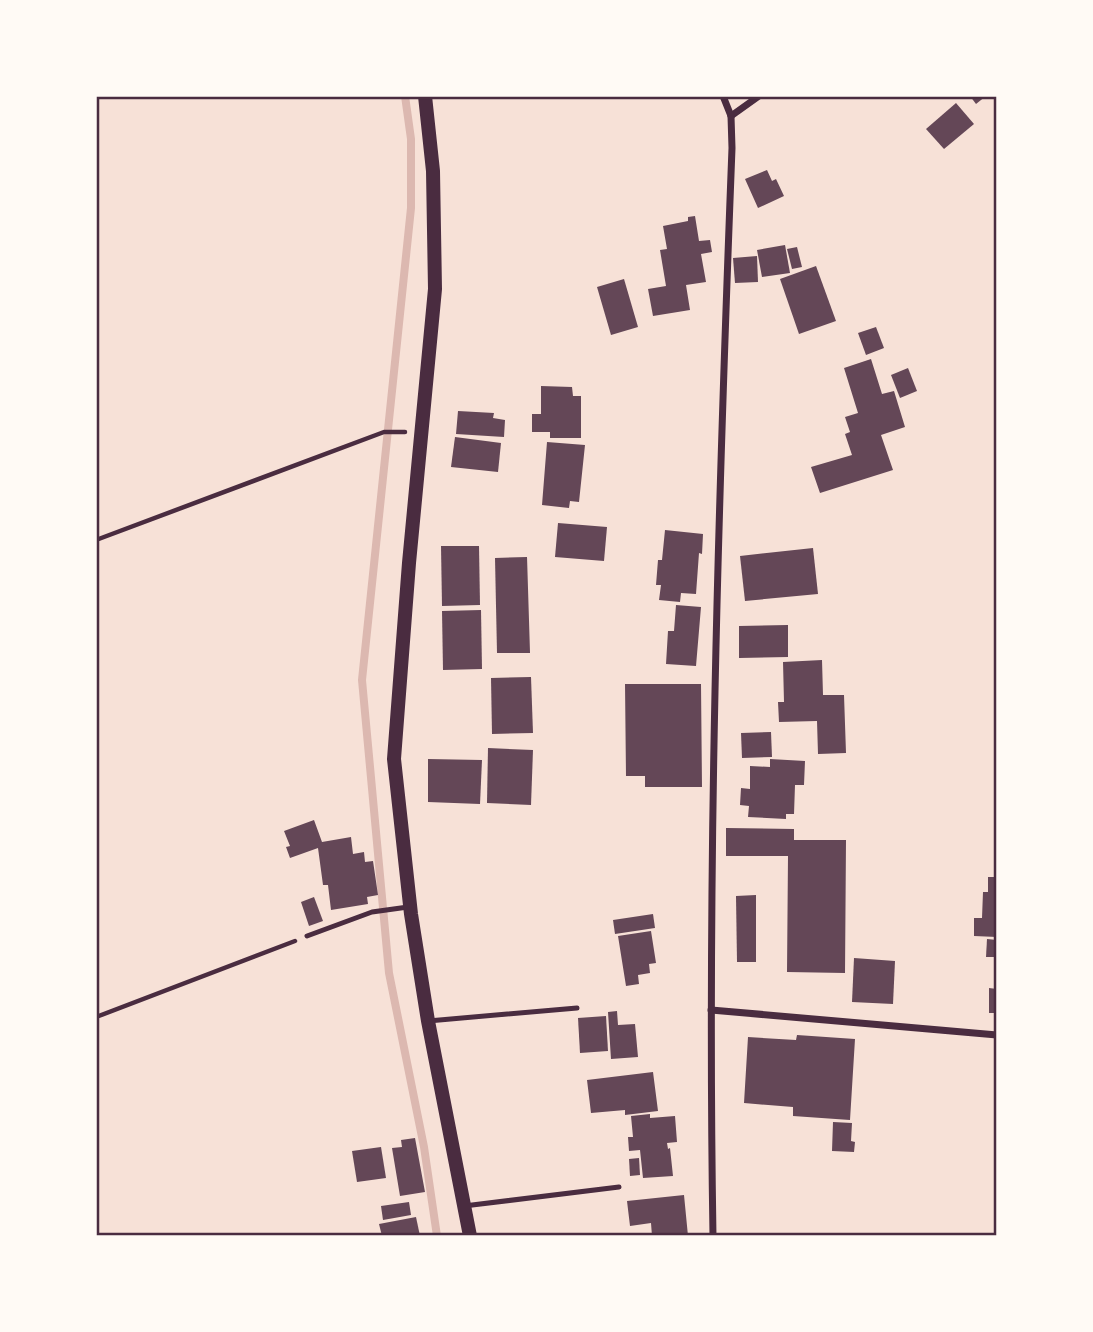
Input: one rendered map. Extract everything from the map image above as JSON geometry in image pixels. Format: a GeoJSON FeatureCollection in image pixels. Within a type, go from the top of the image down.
{"type":"FeatureCollection","features":[{"type":"Feature","properties":{"kind":"main road"},"geometry":{"type":"LineString","coordinates":[[425,96],[433,171],[435,289],[409,563],[394,760],[410,907],[428,1021],[470,1236]]}},
{"type":"Feature","properties":{"kind":"street"},"geometry":{"type":"LineString","coordinates":[[713,1236],[710,1085],[719,503],[732,148],[731,117],[723,96]]}},
{"type":"Feature","properties":{"kind":"street"},"geometry":{"type":"LineString","coordinates":[[731,117],[759,96]]}},
{"type":"Feature","properties":{"kind":"street"},"geometry":{"type":"LineString","coordinates":[[711,1010],[997,1035]]}},
{"type":"Feature","properties":{"kind":"lane"},"geometry":{"type":"LineString","coordinates":[[307,936],[372,912],[410,907]]}},
{"type":"Feature","properties":{"kind":"lane"},"geometry":{"type":"LineString","coordinates":[[428,1021],[577,1008]]}},
{"type":"Feature","properties":{"kind":"lane"},"geometry":{"type":"LineString","coordinates":[[464,1206],[618,1187]]}},
{"type":"Feature","properties":{"kind":"path"},"geometry":{"type":"LineString","coordinates":[[96,540],[384,432],[405,432]]}},
{"type":"Feature","properties":{"kind":"path"},"geometry":{"type":"LineString","coordinates":[[96,1017],[307,936]]}},
{"type":"Feature","properties":{"kind":"building"},"geometry":{"type":"Polygon","coordinates":[[[970,96],[986,96],[976,104],[970,96]]]}},
{"type":"Feature","properties":{"kind":"building"},"geometry":{"type":"Polygon","coordinates":[[[956,103],[974,124],[944,149],[926,129],[956,103]]]}},
{"type":"Feature","properties":{"kind":"building"},"geometry":{"type":"Polygon","coordinates":[[[767,170],[772,181],[776,179],[784,196],[758,208],[745,179],[767,170]]]}},
{"type":"Feature","properties":{"kind":"building"},"geometry":{"type":"Polygon","coordinates":[[[695,216],[699,241],[710,240],[712,252],[701,254],[706,282],[686,285],[690,310],[653,316],[648,289],[666,286],[660,250],[667,249],[663,226],[688,221],[688,217],[695,216]]]}},
{"type":"Feature","properties":{"kind":"building"},"geometry":{"type":"Polygon","coordinates":[[[785,245],[790,273],[762,277],[757,250],[785,245]]]}},
{"type":"Feature","properties":{"kind":"building"},"geometry":{"type":"Polygon","coordinates":[[[797,247],[802,267],[792,269],[787,249],[797,247]]]}},
{"type":"Feature","properties":{"kind":"building"},"geometry":{"type":"Polygon","coordinates":[[[757,256],[758,282],[735,283],[733,258],[757,256]]]}},
{"type":"Feature","properties":{"kind":"building"},"geometry":{"type":"Polygon","coordinates":[[[816,266],[836,321],[799,334],[780,279],[816,266]]]}},
{"type":"Feature","properties":{"kind":"building"},"geometry":{"type":"Polygon","coordinates":[[[624,279],[638,327],[611,335],[597,287],[624,279]]]}},
{"type":"Feature","properties":{"kind":"building"},"geometry":{"type":"Polygon","coordinates":[[[876,327],[884,348],[866,355],[858,333],[876,327]]]}},
{"type":"Feature","properties":{"kind":"building"},"geometry":{"type":"Polygon","coordinates":[[[871,359],[882,394],[894,391],[905,427],[881,435],[893,470],[820,493],[811,467],[852,455],[845,434],[850,432],[845,417],[858,413],[844,368],[871,359]]]}},
{"type":"Feature","properties":{"kind":"building"},"geometry":{"type":"Polygon","coordinates":[[[908,368],[917,391],[900,398],[891,375],[908,368]]]}},
{"type":"Feature","properties":{"kind":"building"},"geometry":{"type":"Polygon","coordinates":[[[541,386],[572,387],[573,396],[581,396],[581,438],[550,438],[550,432],[532,432],[532,414],[541,414],[541,386]]]}},
{"type":"Feature","properties":{"kind":"building"},"geometry":{"type":"Polygon","coordinates":[[[458,411],[494,413],[493,418],[505,420],[504,437],[456,434],[458,411]]]}},
{"type":"Feature","properties":{"kind":"building"},"geometry":{"type":"Polygon","coordinates":[[[455,437],[501,443],[498,472],[451,467],[455,437]]]}},
{"type":"Feature","properties":{"kind":"building"},"geometry":{"type":"Polygon","coordinates":[[[547,442],[585,445],[579,502],[570,501],[569,508],[542,505],[547,442]]]}},
{"type":"Feature","properties":{"kind":"building"},"geometry":{"type":"Polygon","coordinates":[[[558,523],[607,527],[604,561],[555,557],[558,523]]]}},
{"type":"Feature","properties":{"kind":"building"},"geometry":{"type":"Polygon","coordinates":[[[665,530],[703,534],[696,594],[681,593],[680,602],[659,600],[661,585],[656,585],[658,560],[662,560],[665,530]]]}},
{"type":"Feature","properties":{"kind":"building"},"geometry":{"type":"Polygon","coordinates":[[[441,546],[479,546],[480,605],[442,606],[441,546]]]}},
{"type":"Feature","properties":{"kind":"building"},"geometry":{"type":"Polygon","coordinates":[[[813,548],[818,594],[745,601],[740,556],[813,548]]]}},
{"type":"Feature","properties":{"kind":"building"},"geometry":{"type":"Polygon","coordinates":[[[527,557],[530,653],[497,653],[495,558],[527,557]]]}},
{"type":"Feature","properties":{"kind":"building"},"geometry":{"type":"Polygon","coordinates":[[[676,605],[701,607],[696,666],[666,664],[668,631],[674,631],[676,605]]]}},
{"type":"Feature","properties":{"kind":"building"},"geometry":{"type":"Polygon","coordinates":[[[481,610],[482,669],[443,670],[442,611],[481,610]]]}},
{"type":"Feature","properties":{"kind":"building"},"geometry":{"type":"Polygon","coordinates":[[[788,625],[788,657],[739,658],[739,626],[788,625]]]}},
{"type":"Feature","properties":{"kind":"building"},"geometry":{"type":"Polygon","coordinates":[[[822,660],[823,695],[844,695],[846,753],[818,754],[817,721],[779,722],[778,702],[784,702],[783,662],[822,660]]]}},
{"type":"Feature","properties":{"kind":"building"},"geometry":{"type":"Polygon","coordinates":[[[531,677],[533,733],[492,734],[491,678],[531,677]]]}},
{"type":"Feature","properties":{"kind":"building"},"geometry":{"type":"Polygon","coordinates":[[[625,684],[701,684],[702,787],[645,787],[645,776],[626,776],[625,684]]]}},
{"type":"Feature","properties":{"kind":"building"},"geometry":{"type":"Polygon","coordinates":[[[771,732],[772,757],[742,758],[741,733],[771,732]]]}},
{"type":"Feature","properties":{"kind":"building"},"geometry":{"type":"Polygon","coordinates":[[[488,748],[533,750],[531,805],[487,803],[488,748]]]}},
{"type":"Feature","properties":{"kind":"building"},"geometry":{"type":"Polygon","coordinates":[[[428,759],[482,760],[480,804],[428,802],[428,759]]]}},
{"type":"Feature","properties":{"kind":"building"},"geometry":{"type":"Polygon","coordinates":[[[770,759],[805,761],[804,785],[795,785],[794,814],[786,814],[786,819],[748,817],[749,806],[740,805],[741,788],[750,789],[750,766],[770,767],[770,759]]]}},
{"type":"Feature","properties":{"kind":"building"},"geometry":{"type":"Polygon","coordinates":[[[314,820],[322,842],[351,837],[353,854],[364,852],[365,862],[373,861],[378,895],[367,897],[368,904],[331,910],[328,885],[323,885],[318,848],[290,858],[286,847],[290,846],[284,831],[314,820]]]}},
{"type":"Feature","properties":{"kind":"building"},"geometry":{"type":"Polygon","coordinates":[[[726,828],[794,829],[794,840],[846,840],[845,973],[787,972],[788,856],[726,856],[726,828]]]}},
{"type":"Feature","properties":{"kind":"building"},"geometry":{"type":"Polygon","coordinates":[[[988,877],[997,877],[997,937],[974,936],[974,918],[982,918],[983,892],[988,892],[988,877]]]}},
{"type":"Feature","properties":{"kind":"building"},"geometry":{"type":"Polygon","coordinates":[[[756,895],[756,962],[737,962],[736,896],[756,895]]]}},
{"type":"Feature","properties":{"kind":"building"},"geometry":{"type":"Polygon","coordinates":[[[314,897],[323,921],[309,926],[301,902],[314,897]]]}},
{"type":"Feature","properties":{"kind":"building"},"geometry":{"type":"Polygon","coordinates":[[[653,914],[655,928],[615,934],[613,920],[653,914]]]}},
{"type":"Feature","properties":{"kind":"building"},"geometry":{"type":"Polygon","coordinates":[[[651,931],[656,963],[649,964],[650,973],[638,975],[639,984],[626,986],[618,936],[651,931]]]}},
{"type":"Feature","properties":{"kind":"building"},"geometry":{"type":"Polygon","coordinates":[[[987,939],[997,940],[997,957],[986,957],[987,939]]]}},
{"type":"Feature","properties":{"kind":"building"},"geometry":{"type":"Polygon","coordinates":[[[854,958],[895,961],[893,1004],[852,1002],[854,958]]]}},
{"type":"Feature","properties":{"kind":"building"},"geometry":{"type":"Polygon","coordinates":[[[989,988],[997,989],[997,1013],[989,1013],[989,988]]]}},
{"type":"Feature","properties":{"kind":"building"},"geometry":{"type":"Polygon","coordinates":[[[617,1011],[618,1025],[635,1024],[638,1057],[611,1059],[608,1012],[617,1011]]]}},
{"type":"Feature","properties":{"kind":"building"},"geometry":{"type":"Polygon","coordinates":[[[606,1016],[608,1051],[580,1053],[578,1018],[606,1016]]]}},
{"type":"Feature","properties":{"kind":"building"},"geometry":{"type":"Polygon","coordinates":[[[797,1035],[855,1039],[850,1120],[793,1116],[793,1107],[744,1103],[748,1037],[796,1040],[797,1035]]]}},
{"type":"Feature","properties":{"kind":"building"},"geometry":{"type":"Polygon","coordinates":[[[653,1072],[658,1111],[625,1115],[625,1110],[591,1113],[587,1080],[653,1072]]]}},
{"type":"Feature","properties":{"kind":"building"},"geometry":{"type":"Polygon","coordinates":[[[650,1114],[650,1118],[675,1116],[677,1142],[667,1143],[673,1176],[643,1178],[640,1150],[629,1151],[628,1137],[633,1137],[631,1116],[650,1114]]]}},
{"type":"Feature","properties":{"kind":"building"},"geometry":{"type":"Polygon","coordinates":[[[833,1122],[852,1123],[851,1141],[855,1142],[854,1152],[832,1151],[833,1122]]]}},
{"type":"Feature","properties":{"kind":"building"},"geometry":{"type":"Polygon","coordinates":[[[415,1138],[425,1192],[400,1196],[392,1148],[402,1147],[401,1140],[415,1138]]]}},
{"type":"Feature","properties":{"kind":"building"},"geometry":{"type":"Polygon","coordinates":[[[381,1147],[386,1178],[357,1182],[352,1151],[381,1147]]]}},
{"type":"Feature","properties":{"kind":"building"},"geometry":{"type":"Polygon","coordinates":[[[639,1158],[640,1175],[630,1176],[629,1159],[639,1158]]]}},
{"type":"Feature","properties":{"kind":"building"},"geometry":{"type":"Polygon","coordinates":[[[684,1195],[688,1236],[652,1236],[651,1223],[630,1226],[627,1201],[684,1195]]]}},
{"type":"Feature","properties":{"kind":"building"},"geometry":{"type":"Polygon","coordinates":[[[409,1202],[411,1215],[383,1220],[381,1206],[409,1202]]]}},
{"type":"Feature","properties":{"kind":"building"},"geometry":{"type":"Polygon","coordinates":[[[416,1217],[420,1236],[382,1236],[379,1224],[416,1217]]]}},
{"type":"Feature","properties":{"kind":"waterway"},"geometry":{"type":"LineString","coordinates":[[405,96],[411,139],[411,208],[362,680],[389,973],[424,1147],[437,1236]]}}]}
